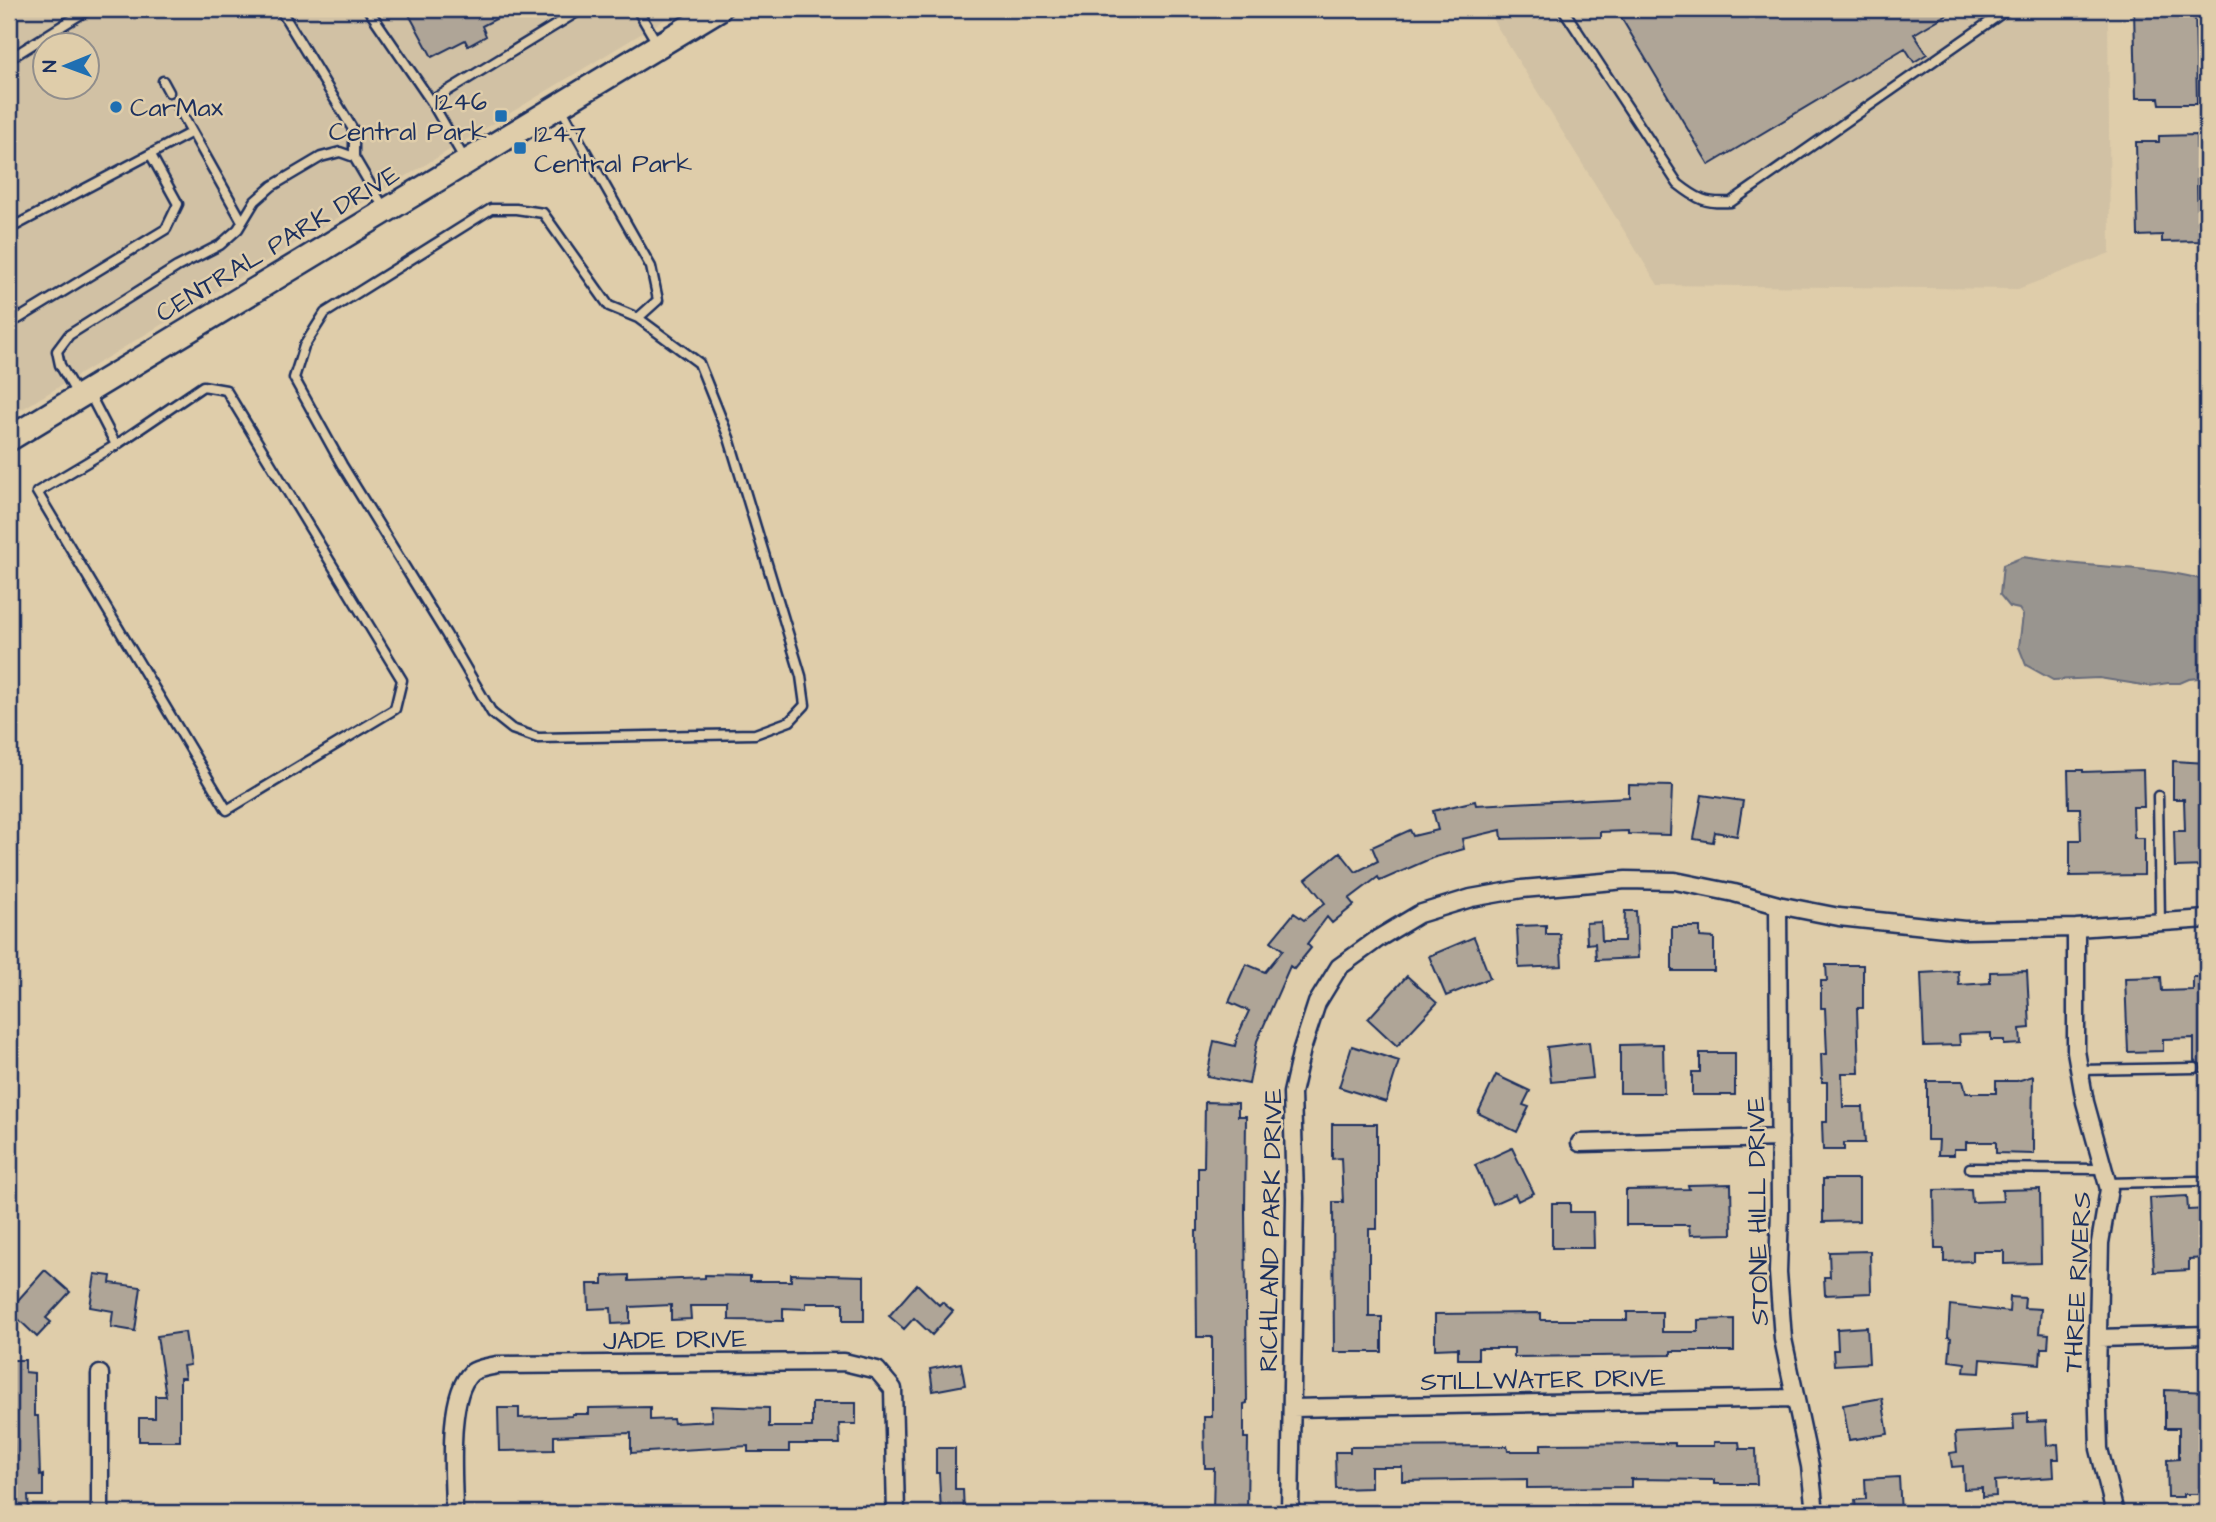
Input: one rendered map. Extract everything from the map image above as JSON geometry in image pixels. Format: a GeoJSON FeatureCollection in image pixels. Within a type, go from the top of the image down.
{"type":"FeatureCollection","features":[{"type":"Feature","properties":{"kind":"street","name":"CENTRAL PARK DRIVE"},"geometry":{"type":"LineString","coordinates":[[9,439],[719,9]]}},
{"type":"Feature","properties":{"kind":"street","name":"RICHLAND PARK DRIVE"},"geometry":{"type":"LineString","coordinates":[[1290,1513],[1295,1198],[1292,1093],[1302,1049],[1317,1003],[1339,967],[1379,938],[1419,914],[1471,898],[1522,889],[1626,880],[1675,881],[1839,917],[1964,930],[2076,928],[2207,919]]}},
{"type":"Feature","properties":{"kind":"street","name":"STONE HILL DRIVE"},"geometry":{"type":"LineString","coordinates":[[1778,905],[1778,1272],[1783,1339],[1810,1466],[1815,1513]]}},
{"type":"Feature","properties":{"kind":"street","name":"THREE RIVERS"},"geometry":{"type":"LineString","coordinates":[[2076,928],[2076,1051],[2085,1102],[2109,1189],[2100,1243],[2097,1374],[2099,1449],[2115,1513]]}},
{"type":"Feature","properties":{"kind":"street"},"geometry":{"type":"LineString","coordinates":[[1580,1143],[1780,1138]]}},
{"type":"Feature","properties":{"kind":"street"},"geometry":{"type":"LineString","coordinates":[[2099,1338],[2207,1335]]}},
{"type":"Feature","properties":{"kind":"street","name":"JADE DRIVE"},"geometry":{"type":"LineString","coordinates":[[454,1513],[454,1417],[461,1387],[473,1371],[497,1365],[844,1362],[877,1370],[893,1389],[896,1513]]}},
{"type":"Feature","properties":{"kind":"street"},"geometry":{"type":"LineString","coordinates":[[100,1374],[100,1513]]}},
{"type":"Feature","properties":{"kind":"street","name":"STILLWATER DRIVE"},"geometry":{"type":"LineString","coordinates":[[1292,1408],[1795,1398]]}},
{"type":"Feature","properties":{"kind":"lane"},"geometry":{"type":"LineString","coordinates":[[9,58],[89,9]]}},
{"type":"Feature","properties":{"kind":"lane"},"geometry":{"type":"LineString","coordinates":[[280,9],[354,131],[354,158],[386,211]]}},
{"type":"Feature","properties":{"kind":"lane"},"geometry":{"type":"LineString","coordinates":[[368,9],[431,101],[466,162]]}},
{"type":"Feature","properties":{"kind":"lane"},"geometry":{"type":"LineString","coordinates":[[431,101],[582,9]]}},
{"type":"Feature","properties":{"kind":"lane"},"geometry":{"type":"LineString","coordinates":[[637,9],[658,45]]}},
{"type":"Feature","properties":{"kind":"lane"},"geometry":{"type":"LineString","coordinates":[[1563,9],[1678,184],[1695,198],[1713,204],[1731,202],[2008,9]]}},
{"type":"Feature","properties":{"kind":"lane"},"geometry":{"type":"LineString","coordinates":[[163,81],[169,92]]}},
{"type":"Feature","properties":{"kind":"lane"},"geometry":{"type":"LineString","coordinates":[[559,105],[651,267],[657,300],[638,318]]}},
{"type":"Feature","properties":{"kind":"lane"},"geometry":{"type":"LineString","coordinates":[[178,107],[242,221]]}},
{"type":"Feature","properties":{"kind":"lane"},"geometry":{"type":"LineString","coordinates":[[9,229],[192,132]]}},
{"type":"Feature","properties":{"kind":"lane"},"geometry":{"type":"LineString","coordinates":[[116,445],[83,393],[60,365],[57,351],[69,335],[177,267],[220,245],[237,229],[255,201],[272,186],[321,157],[340,152],[354,158]]}},
{"type":"Feature","properties":{"kind":"lane"},"geometry":{"type":"LineString","coordinates":[[9,304],[18,319],[166,229],[178,204],[151,155]]}},
{"type":"Feature","properties":{"kind":"lane"},"geometry":{"type":"LineString","coordinates":[[491,209],[543,213],[609,306],[638,318],[699,363],[729,438],[801,676],[805,705],[790,721],[755,734],[538,738],[512,729],[492,713],[342,465],[294,378],[304,346],[325,313],[491,209]]}},
{"type":"Feature","properties":{"kind":"lane"},"geometry":{"type":"LineString","coordinates":[[203,386],[226,390],[402,680],[394,709],[227,810],[37,492],[116,445],[203,386]]}},
{"type":"Feature","properties":{"kind":"lane"},"geometry":{"type":"LineString","coordinates":[[2158,796],[2160,922]]}},
{"type":"Feature","properties":{"kind":"lane"},"geometry":{"type":"LineString","coordinates":[[2079,1070],[2195,1068]]}},
{"type":"Feature","properties":{"kind":"lane"},"geometry":{"type":"LineString","coordinates":[[1969,1168],[2197,1181]]}},
{"type":"Feature","properties":{"kind":"shaded area"},"geometry":{"type":"Polygon","coordinates":[[[18,9],[682,9],[9,417],[9,15],[18,9]]]}},
{"type":"Feature","properties":{"kind":"shaded area"},"geometry":{"type":"Polygon","coordinates":[[[1486,9],[2108,9],[2110,253],[2018,289],[1658,285],[1486,9]]]}},
{"type":"Feature","properties":{"kind":"shaded area"},"geometry":{"type":"Polygon","coordinates":[[[2023,557],[2163,572],[2207,581],[2207,677],[2149,686],[2099,678],[2053,680],[2026,665],[2019,647],[2023,615],[2019,609],[2010,607],[2000,595],[2003,565],[2023,557]]]}},
{"type":"Feature","properties":{"kind":"building"},"geometry":{"type":"Polygon","coordinates":[[[406,9],[515,9],[482,26],[486,36],[468,46],[465,40],[432,57],[406,9]]]}},
{"type":"Feature","properties":{"kind":"building"},"geometry":{"type":"Polygon","coordinates":[[[1616,9],[1956,9],[1914,34],[1927,54],[1914,62],[1905,48],[1709,165],[1616,9]]]}},
{"type":"Feature","properties":{"kind":"building"},"geometry":{"type":"Polygon","coordinates":[[[2134,9],[2195,9],[2197,104],[2160,104],[2159,98],[2136,98],[2134,9]]]}},
{"type":"Feature","properties":{"kind":"building"},"geometry":{"type":"Polygon","coordinates":[[[2196,135],[2198,225],[2202,225],[2202,241],[2162,242],[2162,235],[2138,236],[2136,142],[2159,142],[2159,136],[2196,135]]]}},
{"type":"Feature","properties":{"kind":"building"},"geometry":{"type":"Polygon","coordinates":[[[2173,761],[2207,763],[2207,866],[2175,867],[2174,831],[2185,831],[2184,799],[2173,799],[2173,761]]]}},
{"type":"Feature","properties":{"kind":"building"},"geometry":{"type":"Polygon","coordinates":[[[2068,770],[2143,770],[2144,807],[2133,807],[2134,838],[2144,838],[2144,875],[2070,876],[2070,840],[2081,840],[2080,808],[2069,808],[2068,770]]]}},
{"type":"Feature","properties":{"kind":"building"},"geometry":{"type":"Polygon","coordinates":[[[1629,785],[1672,786],[1670,835],[1628,834],[1628,831],[1600,832],[1600,837],[1502,839],[1501,830],[1462,839],[1464,849],[1432,858],[1380,881],[1378,877],[1349,899],[1354,905],[1332,923],[1327,917],[1307,944],[1311,948],[1294,969],[1290,966],[1257,1041],[1249,1084],[1207,1076],[1214,1041],[1235,1046],[1249,1011],[1229,1002],[1246,964],[1265,972],[1283,950],[1271,941],[1294,913],[1304,920],[1325,903],[1306,879],[1340,852],[1356,872],[1378,861],[1372,847],[1410,830],[1413,836],[1438,830],[1433,811],[1475,801],[1476,805],[1629,797],[1629,785]]]}},
{"type":"Feature","properties":{"kind":"building"},"geometry":{"type":"Polygon","coordinates":[[[1702,795],[1743,801],[1737,836],[1715,832],[1713,842],[1694,839],[1702,795]]]}},
{"type":"Feature","properties":{"kind":"building"},"geometry":{"type":"Polygon","coordinates":[[[1625,911],[1636,911],[1638,958],[1596,960],[1595,943],[1587,944],[1586,923],[1601,922],[1602,941],[1624,941],[1625,911]]]}},
{"type":"Feature","properties":{"kind":"building"},"geometry":{"type":"Polygon","coordinates":[[[1546,925],[1546,934],[1560,934],[1562,966],[1519,968],[1517,926],[1546,925]]]}},
{"type":"Feature","properties":{"kind":"building"},"geometry":{"type":"Polygon","coordinates":[[[1672,927],[1700,927],[1700,937],[1714,938],[1714,971],[1672,971],[1672,927]]]}},
{"type":"Feature","properties":{"kind":"building"},"geometry":{"type":"Polygon","coordinates":[[[1474,937],[1490,978],[1446,996],[1429,956],[1474,937]]]}},
{"type":"Feature","properties":{"kind":"building"},"geometry":{"type":"Polygon","coordinates":[[[1826,965],[1863,965],[1863,1008],[1857,1008],[1859,1073],[1842,1073],[1843,1107],[1863,1107],[1865,1143],[1844,1143],[1844,1150],[1823,1150],[1822,1122],[1827,1122],[1827,1082],[1822,1082],[1821,1054],[1827,1054],[1825,1008],[1821,1008],[1821,981],[1827,981],[1826,965]]]}},
{"type":"Feature","properties":{"kind":"building"},"geometry":{"type":"Polygon","coordinates":[[[1958,971],[1959,985],[1990,983],[1990,972],[2027,971],[2030,1028],[2020,1029],[2021,1044],[2004,1045],[2004,1040],[1991,1040],[1991,1033],[1959,1034],[1960,1045],[1924,1046],[1921,973],[1958,971]]]}},
{"type":"Feature","properties":{"kind":"building"},"geometry":{"type":"Polygon","coordinates":[[[1407,976],[1437,1003],[1397,1046],[1368,1019],[1407,976]]]}},
{"type":"Feature","properties":{"kind":"building"},"geometry":{"type":"Polygon","coordinates":[[[2161,977],[2162,991],[2193,990],[2193,977],[2207,977],[2207,1072],[2200,1072],[2200,1064],[2194,1061],[2194,1038],[2163,1039],[2163,1051],[2128,1052],[2125,978],[2161,977]]]}},
{"type":"Feature","properties":{"kind":"building"},"geometry":{"type":"Polygon","coordinates":[[[1589,1042],[1593,1078],[1551,1082],[1547,1047],[1589,1042]]]}},
{"type":"Feature","properties":{"kind":"building"},"geometry":{"type":"Polygon","coordinates":[[[1663,1044],[1664,1093],[1620,1093],[1620,1045],[1663,1044]]]}},
{"type":"Feature","properties":{"kind":"building"},"geometry":{"type":"Polygon","coordinates":[[[1352,1046],[1399,1061],[1386,1102],[1339,1087],[1352,1046]]]}},
{"type":"Feature","properties":{"kind":"building"},"geometry":{"type":"Polygon","coordinates":[[[1700,1053],[1735,1053],[1735,1095],[1692,1095],[1692,1072],[1700,1072],[1700,1053]]]}},
{"type":"Feature","properties":{"kind":"building"},"geometry":{"type":"Polygon","coordinates":[[[1496,1075],[1530,1091],[1523,1105],[1529,1107],[1517,1132],[1478,1113],[1496,1075]]]}},
{"type":"Feature","properties":{"kind":"building"},"geometry":{"type":"Polygon","coordinates":[[[2033,1076],[2034,1154],[1996,1153],[1996,1142],[1966,1142],[1966,1149],[1954,1149],[1954,1155],[1938,1155],[1939,1140],[1927,1140],[1927,1081],[1963,1081],[1966,1093],[1996,1093],[1996,1081],[2017,1081],[2033,1076]]]}},
{"type":"Feature","properties":{"kind":"building"},"geometry":{"type":"Polygon","coordinates":[[[1205,1102],[1238,1103],[1238,1116],[1246,1116],[1247,1403],[1244,1404],[1244,1438],[1248,1438],[1247,1513],[1213,1513],[1214,1468],[1205,1468],[1204,1417],[1212,1417],[1212,1337],[1197,1337],[1196,1231],[1198,1167],[1204,1167],[1205,1102]]]}},
{"type":"Feature","properties":{"kind":"building"},"geometry":{"type":"Polygon","coordinates":[[[1332,1124],[1377,1124],[1377,1229],[1369,1229],[1369,1317],[1382,1317],[1382,1352],[1334,1352],[1333,1202],[1343,1202],[1341,1158],[1332,1159],[1332,1124]]]}},
{"type":"Feature","properties":{"kind":"building"},"geometry":{"type":"Polygon","coordinates":[[[1512,1148],[1534,1193],[1518,1201],[1515,1194],[1493,1204],[1475,1165],[1512,1148]]]}},
{"type":"Feature","properties":{"kind":"building"},"geometry":{"type":"Polygon","coordinates":[[[1823,1179],[1859,1179],[1859,1221],[1823,1222],[1823,1179]]]}},
{"type":"Feature","properties":{"kind":"building"},"geometry":{"type":"Polygon","coordinates":[[[1731,1184],[1732,1234],[1690,1235],[1689,1225],[1626,1225],[1626,1190],[1689,1189],[1688,1185],[1731,1184]]]}},
{"type":"Feature","properties":{"kind":"building"},"geometry":{"type":"Polygon","coordinates":[[[1971,1189],[1972,1202],[2003,1201],[2002,1190],[2040,1189],[2041,1263],[2004,1264],[2004,1251],[1973,1251],[1973,1261],[1944,1262],[1944,1249],[1935,1249],[1934,1190],[1971,1189]]]}},
{"type":"Feature","properties":{"kind":"building"},"geometry":{"type":"Polygon","coordinates":[[[2187,1196],[2188,1210],[2207,1209],[2207,1258],[2189,1259],[2189,1270],[2154,1272],[2150,1198],[2187,1196]]]}},
{"type":"Feature","properties":{"kind":"building"},"geometry":{"type":"Polygon","coordinates":[[[1552,1203],[1570,1203],[1570,1212],[1593,1212],[1594,1248],[1552,1248],[1552,1203]]]}},
{"type":"Feature","properties":{"kind":"building"},"geometry":{"type":"Polygon","coordinates":[[[1870,1251],[1871,1293],[1825,1295],[1824,1277],[1830,1277],[1829,1252],[1870,1251]]]}},
{"type":"Feature","properties":{"kind":"building"},"geometry":{"type":"Polygon","coordinates":[[[45,1270],[70,1292],[46,1318],[51,1322],[37,1337],[9,1310],[45,1270]]]}},
{"type":"Feature","properties":{"kind":"building"},"geometry":{"type":"Polygon","coordinates":[[[95,1274],[111,1276],[110,1283],[141,1287],[135,1331],[111,1327],[113,1311],[90,1307],[95,1274]]]}},
{"type":"Feature","properties":{"kind":"building"},"geometry":{"type":"Polygon","coordinates":[[[791,1274],[864,1276],[864,1321],[843,1321],[843,1303],[806,1303],[806,1309],[783,1308],[783,1321],[729,1320],[729,1306],[690,1306],[691,1319],[671,1320],[671,1305],[630,1307],[630,1323],[612,1324],[611,1308],[589,1309],[588,1284],[603,1284],[603,1276],[629,1275],[629,1281],[705,1278],[705,1275],[750,1276],[750,1281],[791,1281],[791,1274]]]}},
{"type":"Feature","properties":{"kind":"building"},"geometry":{"type":"Polygon","coordinates":[[[917,1284],[939,1305],[942,1302],[953,1311],[932,1335],[914,1318],[904,1329],[889,1316],[917,1284]]]}},
{"type":"Feature","properties":{"kind":"building"},"geometry":{"type":"Polygon","coordinates":[[[2010,1297],[2025,1298],[2024,1308],[2041,1309],[2039,1333],[2049,1334],[2048,1348],[2041,1348],[2040,1364],[1981,1359],[1980,1373],[1964,1372],[1965,1363],[1949,1361],[1950,1305],[2009,1312],[2010,1297]]]}},
{"type":"Feature","properties":{"kind":"building"},"geometry":{"type":"Polygon","coordinates":[[[1627,1312],[1662,1312],[1662,1332],[1698,1332],[1698,1320],[1734,1319],[1734,1351],[1671,1351],[1671,1355],[1514,1357],[1514,1348],[1478,1348],[1478,1359],[1458,1359],[1458,1348],[1435,1349],[1435,1314],[1541,1313],[1541,1320],[1627,1320],[1627,1312]]]}},
{"type":"Feature","properties":{"kind":"building"},"geometry":{"type":"Polygon","coordinates":[[[1867,1327],[1869,1363],[1834,1365],[1833,1350],[1838,1350],[1837,1329],[1867,1327]]]}},
{"type":"Feature","properties":{"kind":"building"},"geometry":{"type":"Polygon","coordinates":[[[185,1332],[190,1365],[183,1366],[185,1378],[180,1378],[180,1441],[139,1441],[139,1418],[155,1418],[155,1396],[166,1396],[157,1336],[185,1332]]]}},
{"type":"Feature","properties":{"kind":"building"},"geometry":{"type":"Polygon","coordinates":[[[9,1360],[25,1360],[25,1372],[34,1373],[34,1416],[38,1416],[43,1496],[28,1496],[29,1513],[9,1513],[9,1477],[15,1476],[13,1403],[9,1403],[9,1360]]]}},
{"type":"Feature","properties":{"kind":"building"},"geometry":{"type":"Polygon","coordinates":[[[961,1363],[965,1385],[933,1391],[930,1369],[961,1363]]]}},
{"type":"Feature","properties":{"kind":"building"},"geometry":{"type":"Polygon","coordinates":[[[2165,1390],[2207,1392],[2207,1494],[2168,1497],[2167,1460],[2179,1459],[2179,1428],[2165,1428],[2165,1390]]]}},
{"type":"Feature","properties":{"kind":"building"},"geometry":{"type":"Polygon","coordinates":[[[1882,1398],[1888,1434],[1849,1440],[1843,1405],[1882,1398]]]}},
{"type":"Feature","properties":{"kind":"building"},"geometry":{"type":"Polygon","coordinates":[[[812,1403],[856,1403],[856,1424],[839,1424],[840,1444],[789,1444],[789,1452],[748,1452],[748,1446],[631,1453],[631,1433],[554,1436],[554,1450],[499,1451],[498,1408],[519,1408],[519,1418],[589,1414],[589,1408],[650,1407],[650,1420],[673,1419],[674,1423],[712,1421],[711,1406],[769,1408],[769,1427],[812,1427],[812,1403]]]}},
{"type":"Feature","properties":{"kind":"building"},"geometry":{"type":"Polygon","coordinates":[[[2028,1413],[2028,1422],[2046,1421],[2047,1445],[2058,1444],[2059,1459],[2053,1459],[2054,1477],[1995,1481],[1996,1496],[1982,1497],[1982,1488],[1964,1489],[1963,1466],[1952,1467],[1950,1453],[1957,1452],[1955,1433],[2014,1430],[2013,1414],[2028,1413]]]}},
{"type":"Feature","properties":{"kind":"building"},"geometry":{"type":"Polygon","coordinates":[[[1714,1442],[1739,1442],[1740,1449],[1756,1449],[1757,1484],[1714,1484],[1714,1480],[1631,1479],[1631,1487],[1527,1488],[1527,1479],[1402,1481],[1402,1467],[1371,1467],[1371,1488],[1336,1489],[1335,1452],[1350,1452],[1350,1447],[1507,1446],[1508,1451],[1541,1451],[1541,1444],[1675,1443],[1675,1446],[1714,1446],[1714,1442]]]}},
{"type":"Feature","properties":{"kind":"building"},"geometry":{"type":"Polygon","coordinates":[[[936,1448],[955,1448],[955,1489],[963,1489],[964,1513],[941,1513],[936,1448]]]}},
{"type":"Feature","properties":{"kind":"building"},"geometry":{"type":"Polygon","coordinates":[[[1899,1477],[1901,1513],[1856,1513],[1855,1500],[1866,1499],[1865,1479],[1899,1477]]]}},
{"type":"Feature","properties":{"kind":"place","name":"CarMax"},"geometry":{"type":"Point","coordinates":[116,107]}},
{"type":"Feature","properties":{"kind":"place","name":"1246 Central Park"},"geometry":{"type":"Point","coordinates":[501,116]}},
{"type":"Feature","properties":{"kind":"place","name":"1247 Central Park"},"geometry":{"type":"Point","coordinates":[520,148]}}]}
